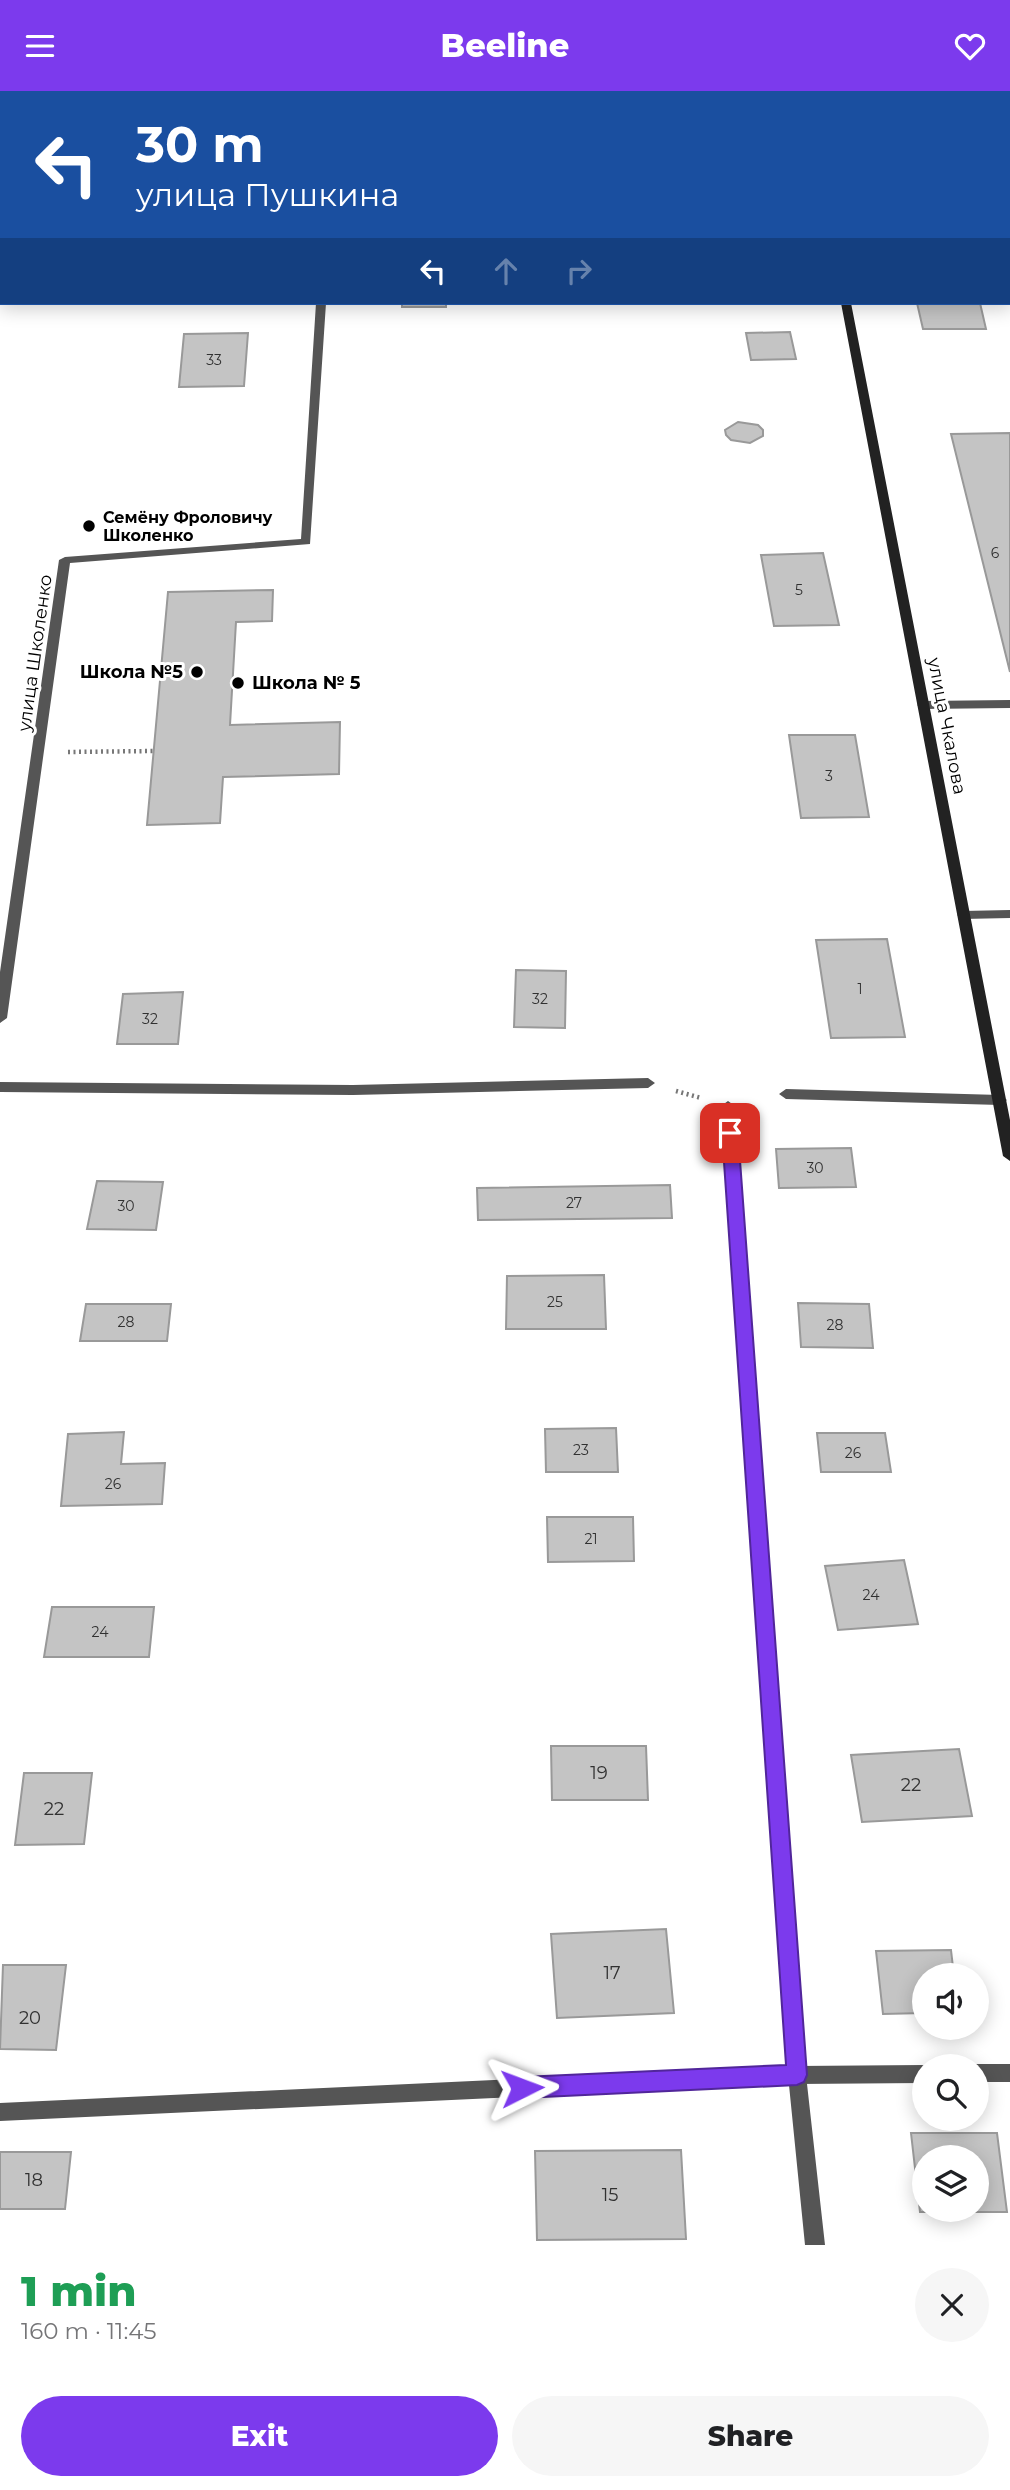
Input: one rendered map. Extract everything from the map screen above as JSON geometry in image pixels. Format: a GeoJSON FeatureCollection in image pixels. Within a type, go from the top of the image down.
{"type":"FeatureCollection","features":[{"type":"Feature","properties":{"kind":"street","name":"улица Школенко"},"geometry":{"type":"LineString","coordinates":[[0,1018],[65,560],[306,542],[321,305]]}},
{"type":"Feature","properties":{"kind":"street","name":"улица Чкалова"},"geometry":{"type":"LineString","coordinates":[[846,305],[1010,1156]]}},
{"type":"Feature","properties":{"kind":"street"},"geometry":{"type":"LineString","coordinates":[[923,705],[1010,704]]}},
{"type":"Feature","properties":{"kind":"street"},"geometry":{"type":"LineString","coordinates":[[963,915],[1010,914]]}},
{"type":"Feature","properties":{"kind":"street"},"geometry":{"type":"LineString","coordinates":[[0,1087],[353,1090],[648,1083]]}},
{"type":"Feature","properties":{"kind":"street"},"geometry":{"type":"LineString","coordinates":[[786,1094],[1000,1100]]}},
{"type":"Feature","properties":{"kind":"street"},"geometry":{"type":"LineString","coordinates":[[728,1106],[797,2075],[815,2245]]}},
{"type":"Feature","properties":{"kind":"street"},"geometry":{"type":"LineString","coordinates":[[989,2074],[1010,2073]]}},
{"type":"Feature","properties":{"kind":"street"},"geometry":{"type":"LineString","coordinates":[[0,2112],[797,2075],[912,2074]]}},
{"type":"Feature","properties":{"kind":"path"},"geometry":{"type":"LineString","coordinates":[[38,753],[155,751]]}},
{"type":"Feature","properties":{"kind":"building"},"geometry":{"type":"Polygon","coordinates":[[[402,305],[446,305],[446,307],[402,305]]]}},
{"type":"Feature","properties":{"kind":"building"},"geometry":{"type":"Polygon","coordinates":[[[917,305],[980,305],[986,329],[923,329],[917,305]]]}},
{"type":"Feature","properties":{"kind":"building"},"geometry":{"type":"Polygon","coordinates":[[[790,332],[796,359],[751,360],[746,333],[790,332]]]}},
{"type":"Feature","properties":{"kind":"building"},"geometry":{"type":"Polygon","coordinates":[[[248,333],[244,386],[179,387],[184,334],[248,333]]]}},
{"type":"Feature","properties":{"kind":"building"},"geometry":{"type":"Polygon","coordinates":[[[738,422],[758,425],[763,430],[763,436],[750,443],[731,440],[725,430],[738,422]]]}},
{"type":"Feature","properties":{"kind":"building"},"geometry":{"type":"Polygon","coordinates":[[[1010,433],[1010,672],[951,434],[1010,433]]]}},
{"type":"Feature","properties":{"kind":"building"},"geometry":{"type":"Polygon","coordinates":[[[823,553],[839,625],[774,626],[761,555],[823,553]]]}},
{"type":"Feature","properties":{"kind":"building","name":"Школа №5"},"geometry":{"type":"Polygon","coordinates":[[[273,590],[272,621],[236,622],[230,725],[340,722],[339,774],[223,777],[220,823],[147,825],[168,592],[273,590]]]}},
{"type":"Feature","properties":{"kind":"building"},"geometry":{"type":"Polygon","coordinates":[[[789,735],[855,735],[869,817],[801,818],[789,735]]]}},
{"type":"Feature","properties":{"kind":"building"},"geometry":{"type":"Polygon","coordinates":[[[887,939],[905,1037],[831,1038],[816,940],[887,939]]]}},
{"type":"Feature","properties":{"kind":"building"},"geometry":{"type":"Polygon","coordinates":[[[516,970],[566,971],[565,1028],[514,1027],[516,970]]]}},
{"type":"Feature","properties":{"kind":"building"},"geometry":{"type":"Polygon","coordinates":[[[183,992],[178,1044],[117,1044],[123,994],[183,992]]]}},
{"type":"Feature","properties":{"kind":"building"},"geometry":{"type":"Polygon","coordinates":[[[851,1148],[856,1187],[779,1188],[776,1149],[851,1148]]]}},
{"type":"Feature","properties":{"kind":"building"},"geometry":{"type":"Polygon","coordinates":[[[97,1181],[163,1182],[156,1230],[87,1229],[97,1181]]]}},
{"type":"Feature","properties":{"kind":"building"},"geometry":{"type":"Polygon","coordinates":[[[670,1185],[672,1218],[478,1220],[477,1188],[670,1185]]]}},
{"type":"Feature","properties":{"kind":"building"},"geometry":{"type":"Polygon","coordinates":[[[604,1275],[606,1329],[506,1329],[507,1276],[604,1275]]]}},
{"type":"Feature","properties":{"kind":"building"},"geometry":{"type":"Polygon","coordinates":[[[798,1303],[869,1304],[873,1348],[801,1347],[798,1303]]]}},
{"type":"Feature","properties":{"kind":"building"},"geometry":{"type":"Polygon","coordinates":[[[86,1304],[171,1304],[167,1341],[80,1341],[86,1304]]]}},
{"type":"Feature","properties":{"kind":"building"},"geometry":{"type":"Polygon","coordinates":[[[616,1428],[618,1472],[546,1472],[545,1429],[616,1428]]]}},
{"type":"Feature","properties":{"kind":"building"},"geometry":{"type":"Polygon","coordinates":[[[124,1432],[121,1464],[165,1463],[162,1504],[61,1506],[68,1434],[124,1432]]]}},
{"type":"Feature","properties":{"kind":"building"},"geometry":{"type":"Polygon","coordinates":[[[817,1433],[885,1433],[891,1472],[821,1472],[817,1433]]]}},
{"type":"Feature","properties":{"kind":"building"},"geometry":{"type":"Polygon","coordinates":[[[547,1517],[633,1517],[634,1561],[548,1562],[547,1517]]]}},
{"type":"Feature","properties":{"kind":"building"},"geometry":{"type":"Polygon","coordinates":[[[904,1560],[918,1624],[838,1630],[825,1566],[904,1560]]]}},
{"type":"Feature","properties":{"kind":"building"},"geometry":{"type":"Polygon","coordinates":[[[52,1607],[154,1607],[149,1657],[44,1657],[52,1607]]]}},
{"type":"Feature","properties":{"kind":"building"},"geometry":{"type":"Polygon","coordinates":[[[551,1746],[646,1746],[648,1800],[552,1800],[551,1746]]]}},
{"type":"Feature","properties":{"kind":"building"},"geometry":{"type":"Polygon","coordinates":[[[959,1749],[972,1816],[862,1822],[851,1755],[959,1749]]]}},
{"type":"Feature","properties":{"kind":"building"},"geometry":{"type":"Polygon","coordinates":[[[24,1773],[92,1773],[84,1844],[15,1845],[24,1773]]]}},
{"type":"Feature","properties":{"kind":"building"},"geometry":{"type":"Polygon","coordinates":[[[666,1929],[674,2013],[557,2018],[551,1934],[666,1929]]]}},
{"type":"Feature","properties":{"kind":"building"},"geometry":{"type":"Polygon","coordinates":[[[951,1950],[952,1963],[912,1963],[912,2013],[883,2014],[876,1951],[951,1950]]]}},
{"type":"Feature","properties":{"kind":"building"},"geometry":{"type":"Polygon","coordinates":[[[3,1965],[66,1965],[56,2050],[0,2049],[3,1965]]]}},
{"type":"Feature","properties":{"kind":"building"},"geometry":{"type":"Polygon","coordinates":[[[911,2133],[997,2133],[1007,2212],[989,2212],[989,2145],[912,2145],[911,2133]]]}},
{"type":"Feature","properties":{"kind":"building"},"geometry":{"type":"Polygon","coordinates":[[[681,2150],[686,2239],[537,2240],[535,2151],[681,2150]]]}},
{"type":"Feature","properties":{"kind":"building"},"geometry":{"type":"Polygon","coordinates":[[[0,2152],[71,2152],[65,2209],[0,2209],[0,2152]]]}},
{"type":"Feature","properties":{"kind":"place","name":"Семёну Фроловичу Школенко"},"geometry":{"type":"Point","coordinates":[89,526]}},
{"type":"Feature","properties":{"kind":"place","name":"Школа №5"},"geometry":{"type":"Point","coordinates":[197,672]}},
{"type":"Feature","properties":{"kind":"place","name":"Школа № 5"},"geometry":{"type":"Point","coordinates":[238,683]}},
{"type":"Feature","properties":{"kind":"route"},"geometry":{"type":"LineString","coordinates":[[522,2088],[797,2075],[730,1133]]}}]}
